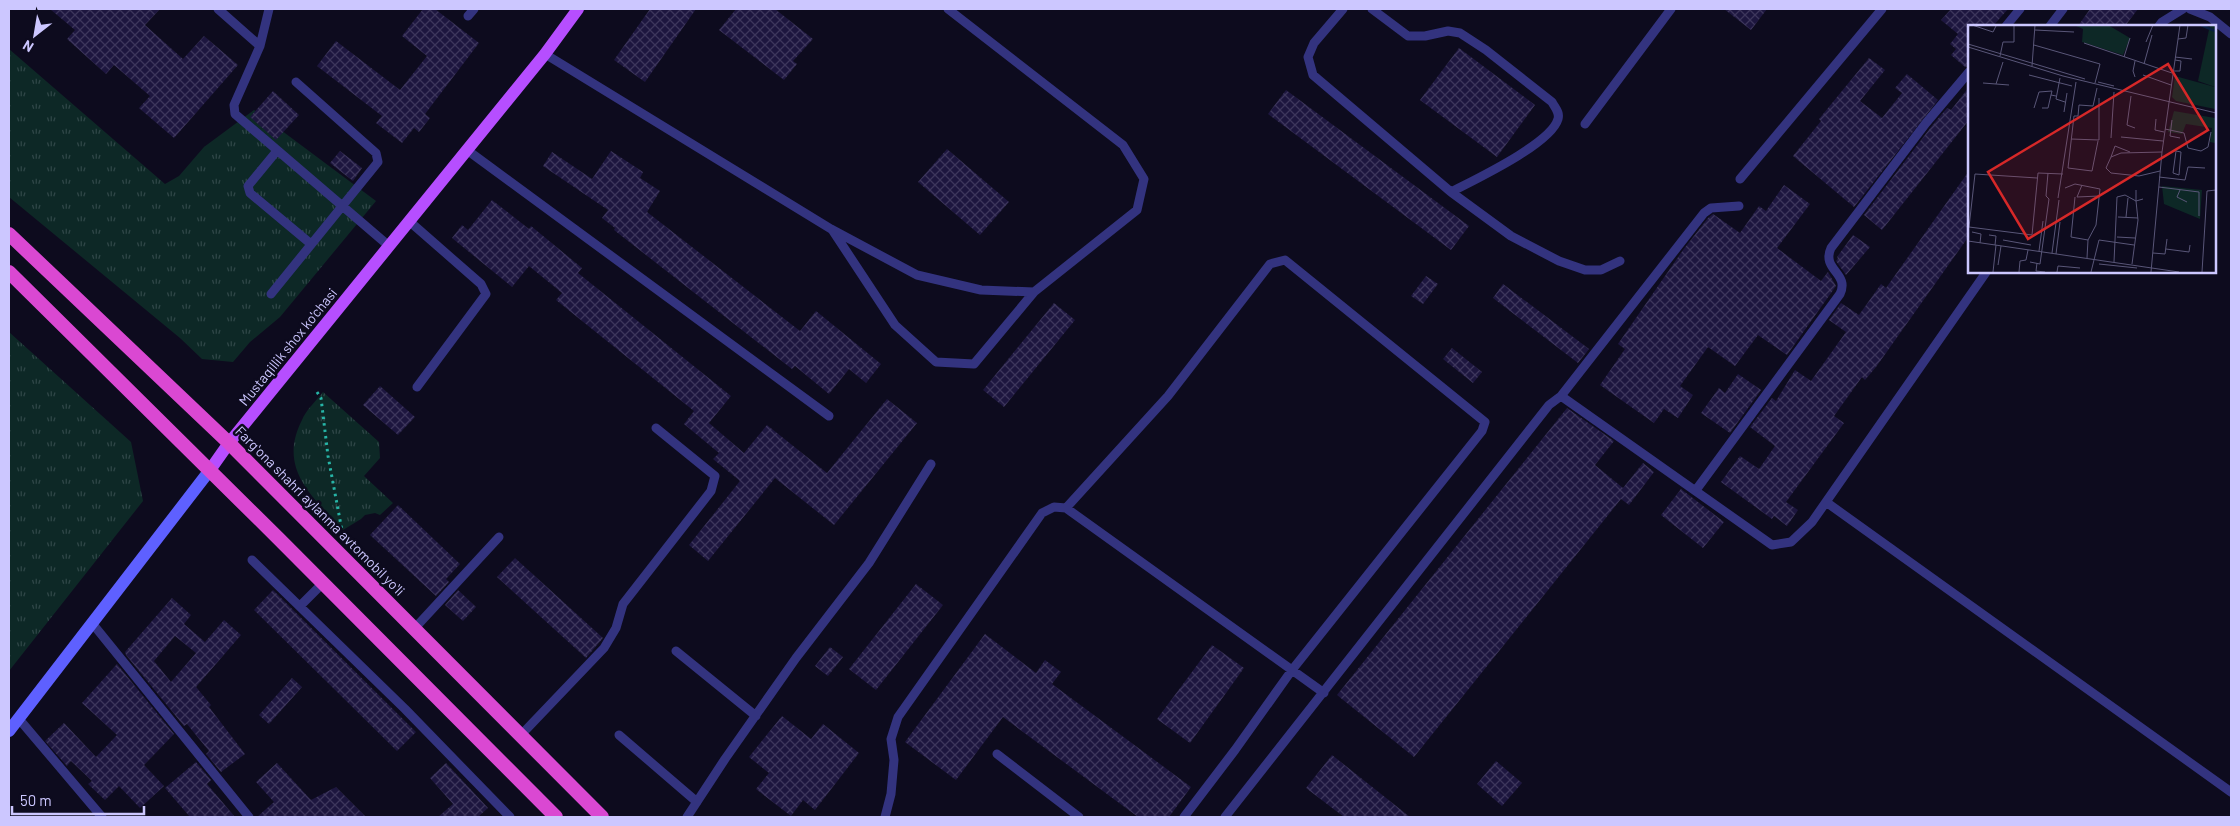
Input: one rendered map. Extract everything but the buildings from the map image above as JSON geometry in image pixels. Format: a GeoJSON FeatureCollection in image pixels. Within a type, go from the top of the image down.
{"type":"FeatureCollection","features":[{"type":"Feature","properties":{"kind":"highway","name":"Fargʻona shahri aylanma avtomobil yoʻli"},"geometry":{"type":"LineString","coordinates":[[9,234],[229,444],[602,817]]}},
{"type":"Feature","properties":{"kind":"highway"},"geometry":{"type":"LineString","coordinates":[[9,272],[210,470],[556,817]]}},
{"type":"Feature","properties":{"kind":"main road","name":"Mustaqillik shox ko'chasi"},"geometry":{"type":"LineString","coordinates":[[9,731],[229,444],[545,54],[577,9]]}},
{"type":"Feature","properties":{"kind":"lane"},"geometry":{"type":"LineString","coordinates":[[218,9],[260,46]]}},
{"type":"Feature","properties":{"kind":"lane"},"geometry":{"type":"LineString","coordinates":[[270,9],[260,46],[234,105],[235,114],[276,152],[389,246]]}},
{"type":"Feature","properties":{"kind":"lane"},"geometry":{"type":"LineString","coordinates":[[831,228],[895,325],[936,362],[974,364],[1034,292],[1137,210],[1144,179],[1123,145],[948,9]]}},
{"type":"Feature","properties":{"kind":"lane"},"geometry":{"type":"LineString","coordinates":[[1343,9],[1311,50],[1308,57],[1313,74],[1451,192],[1511,236],[1559,261],[1585,270],[1601,270],[1620,261]]}},
{"type":"Feature","properties":{"kind":"lane"},"geometry":{"type":"LineString","coordinates":[[1372,9],[1408,36],[1425,36],[1448,31],[1460,33],[1486,50],[1552,102],[1558,112],[1558,120],[1551,130],[1531,148],[1451,192]]}},
{"type":"Feature","properties":{"kind":"lane"},"geometry":{"type":"LineString","coordinates":[[1584,124],[1671,9]]}},
{"type":"Feature","properties":{"kind":"lane"},"geometry":{"type":"LineString","coordinates":[[1740,179],[1882,9]]}},
{"type":"Feature","properties":{"kind":"lane"},"geometry":{"type":"LineString","coordinates":[[2007,25],[2020,9]]}},
{"type":"Feature","properties":{"kind":"lane"},"geometry":{"type":"LineString","coordinates":[[2051,25],[2063,9]]}},
{"type":"Feature","properties":{"kind":"lane"},"geometry":{"type":"LineString","coordinates":[[2160,25],[2183,9]]}},
{"type":"Feature","properties":{"kind":"lane"},"geometry":{"type":"LineString","coordinates":[[2190,9],[2210,17],[2231,34]]}},
{"type":"Feature","properties":{"kind":"lane"},"geometry":{"type":"LineString","coordinates":[[545,54],[831,228],[917,275],[981,290],[1034,292]]}},
{"type":"Feature","properties":{"kind":"lane"},"geometry":{"type":"LineString","coordinates":[[1696,490],[1840,294],[1844,286],[1830,261],[1829,253],[1831,248],[1926,123],[1968,73]]}},
{"type":"Feature","properties":{"kind":"lane"},"geometry":{"type":"LineString","coordinates":[[270,294],[378,162],[376,152],[296,82]]}},
{"type":"Feature","properties":{"kind":"lane"},"geometry":{"type":"LineString","coordinates":[[467,150],[829,416]]}},
{"type":"Feature","properties":{"kind":"lane"},"geometry":{"type":"LineString","coordinates":[[276,152],[248,186],[250,193],[311,244]]}},
{"type":"Feature","properties":{"kind":"lane"},"geometry":{"type":"LineString","coordinates":[[1225,817],[1549,405],[1561,396],[1704,213],[1711,208],[1739,206]]}},
{"type":"Feature","properties":{"kind":"lane"},"geometry":{"type":"LineString","coordinates":[[409,221],[481,284],[486,294],[418,387]]}},
{"type":"Feature","properties":{"kind":"lane"},"geometry":{"type":"LineString","coordinates":[[1066,508],[1168,396],[1270,264],[1285,260],[1485,422],[1482,431],[1292,670],[1236,750],[1184,817]]}},
{"type":"Feature","properties":{"kind":"lane"},"geometry":{"type":"LineString","coordinates":[[1561,396],[1772,545],[1791,542],[1812,522],[1987,272]]}},
{"type":"Feature","properties":{"kind":"lane"},"geometry":{"type":"LineString","coordinates":[[520,736],[604,648],[616,628],[623,604],[712,491],[715,476],[656,428]]}},
{"type":"Feature","properties":{"kind":"lane"},"geometry":{"type":"LineString","coordinates":[[687,817],[796,658],[869,562],[931,464]]}},
{"type":"Feature","properties":{"kind":"lane"},"geometry":{"type":"LineString","coordinates":[[1826,502],[2231,792]]}},
{"type":"Feature","properties":{"kind":"lane"},"geometry":{"type":"LineString","coordinates":[[885,817],[891,794],[894,760],[891,739],[898,717],[1042,513],[1054,507],[1066,508],[1324,693]]}},
{"type":"Feature","properties":{"kind":"lane"},"geometry":{"type":"LineString","coordinates":[[414,628],[499,537]]}},
{"type":"Feature","properties":{"kind":"lane"},"geometry":{"type":"LineString","coordinates":[[252,560],[405,709],[510,817]]}},
{"type":"Feature","properties":{"kind":"lane"},"geometry":{"type":"LineString","coordinates":[[300,606],[322,582]]}},
{"type":"Feature","properties":{"kind":"lane"},"geometry":{"type":"LineString","coordinates":[[92,623],[249,817]]}},
{"type":"Feature","properties":{"kind":"lane"},"geometry":{"type":"LineString","coordinates":[[676,651],[756,716]]}},
{"type":"Feature","properties":{"kind":"lane"},"geometry":{"type":"LineString","coordinates":[[19,719],[102,817]]}},
{"type":"Feature","properties":{"kind":"lane"},"geometry":{"type":"LineString","coordinates":[[619,735],[697,802]]}},
{"type":"Feature","properties":{"kind":"lane"},"geometry":{"type":"LineString","coordinates":[[997,754],[1080,817]]}},
{"type":"Feature","properties":{"kind":"path"},"geometry":{"type":"LineString","coordinates":[[316,392],[322,398],[328,456],[344,539]]}},
{"type":"Feature","properties":{"kind":"green space"},"geometry":{"type":"Polygon","coordinates":[[[9,49],[165,184],[179,176],[204,147],[254,110],[376,201],[280,317],[250,342],[233,362],[202,359],[180,338],[9,197],[9,49]]]}},
{"type":"Feature","properties":{"kind":"green space"},"geometry":{"type":"Polygon","coordinates":[[[9,332],[131,442],[143,501],[9,671],[9,332]]]}},
{"type":"Feature","properties":{"kind":"green space"},"geometry":{"type":"Polygon","coordinates":[[[323,392],[379,442],[380,458],[364,476],[393,503],[380,515],[375,513],[365,515],[343,530],[310,494],[296,468],[294,453],[295,437],[304,416],[323,392]]]}}]}
